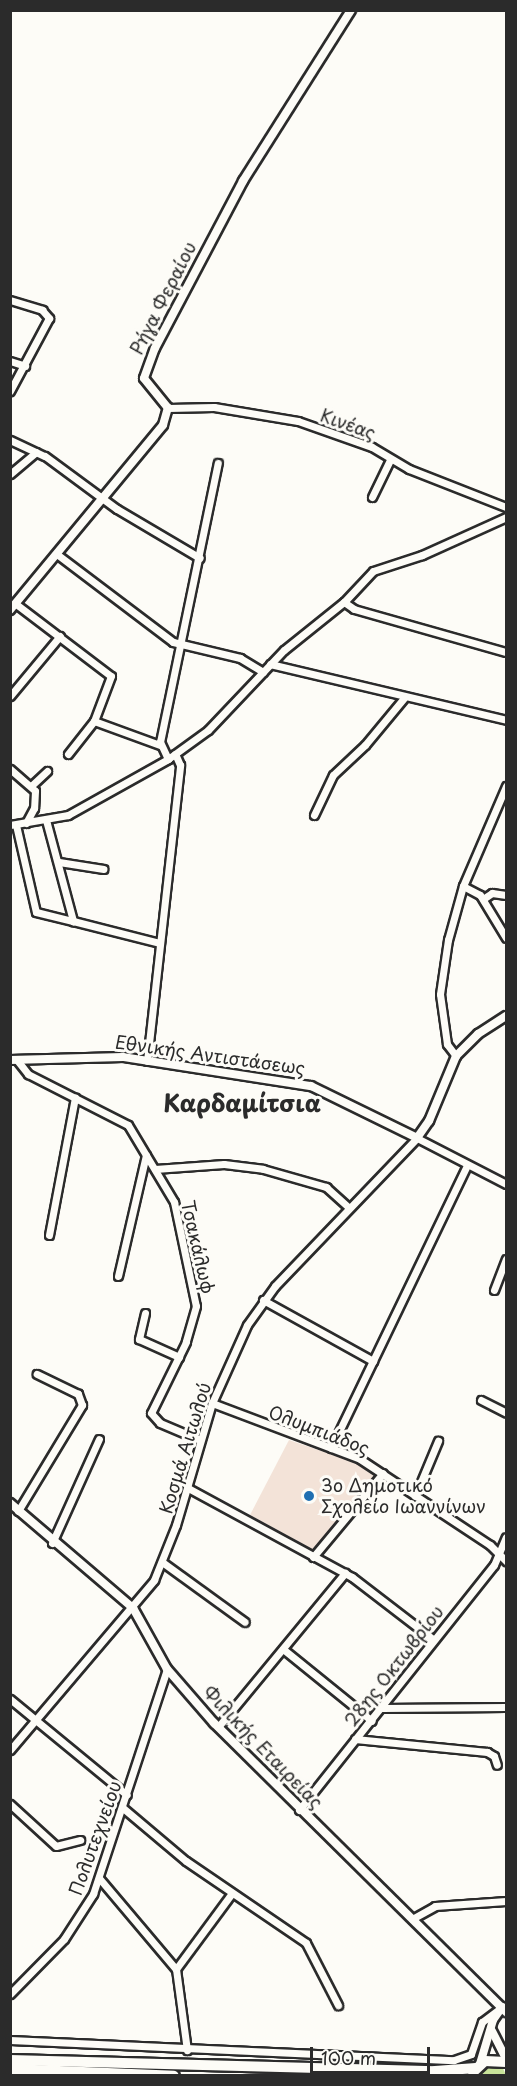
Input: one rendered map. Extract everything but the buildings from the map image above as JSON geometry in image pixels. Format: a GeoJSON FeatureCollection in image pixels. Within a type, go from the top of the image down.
{"type":"FeatureCollection","features":[{"type":"Feature","properties":{"kind":"highway"},"geometry":{"type":"LineString","coordinates":[[10,2060],[435,2071],[476,2069],[490,2060],[507,2060]]}},
{"type":"Feature","properties":{"kind":"highway"},"geometry":{"type":"LineString","coordinates":[[10,2069],[35,2073],[174,2076]]}},
{"type":"Feature","properties":{"kind":"street","name":"Ρήγα Φεραίου"},"geometry":{"type":"LineString","coordinates":[[168,408],[144,378],[155,348],[243,181],[351,10]]}},
{"type":"Feature","properties":{"kind":"street"},"geometry":{"type":"LineString","coordinates":[[10,300],[49,316],[10,391]]}},
{"type":"Feature","properties":{"kind":"street"},"geometry":{"type":"LineString","coordinates":[[10,361],[25,366]]}},
{"type":"Feature","properties":{"kind":"street","name":"Κινέας"},"geometry":{"type":"LineString","coordinates":[[168,408],[214,407],[298,421],[372,447],[390,460],[507,507]]}},
{"type":"Feature","properties":{"kind":"street"},"geometry":{"type":"LineString","coordinates":[[68,754],[94,721],[111,676],[60,636],[14,607],[157,434],[168,408]]}},
{"type":"Feature","properties":{"kind":"street"},"geometry":{"type":"LineString","coordinates":[[10,440],[36,452],[103,499],[200,558]]}},
{"type":"Feature","properties":{"kind":"street"},"geometry":{"type":"LineString","coordinates":[[10,474],[36,452]]}},
{"type":"Feature","properties":{"kind":"street"},"geometry":{"type":"LineString","coordinates":[[372,496],[390,460]]}},
{"type":"Feature","properties":{"kind":"street"},"geometry":{"type":"LineString","coordinates":[[160,745],[183,645],[218,463]]}},
{"type":"Feature","properties":{"kind":"street"},"geometry":{"type":"LineString","coordinates":[[159,943],[36,912],[13,825],[46,820],[75,812],[168,759],[219,720],[270,664],[344,602],[378,568],[422,555],[507,517]]}},
{"type":"Feature","properties":{"kind":"street"},"geometry":{"type":"LineString","coordinates":[[58,555],[172,642],[240,658],[263,672]]}},
{"type":"Feature","properties":{"kind":"street"},"geometry":{"type":"LineString","coordinates":[[344,602],[354,609],[507,652]]}},
{"type":"Feature","properties":{"kind":"street"},"geometry":{"type":"LineString","coordinates":[[10,696],[60,636]]}},
{"type":"Feature","properties":{"kind":"street"},"geometry":{"type":"LineString","coordinates":[[270,664],[404,698],[507,720]]}},
{"type":"Feature","properties":{"kind":"street"},"geometry":{"type":"LineString","coordinates":[[314,815],[333,775],[364,745],[404,698]]}},
{"type":"Feature","properties":{"kind":"street"},"geometry":{"type":"LineString","coordinates":[[94,721],[160,745],[168,759]]}},
{"type":"Feature","properties":{"kind":"street"},"geometry":{"type":"LineString","coordinates":[[147,1060],[180,765],[175,754]]}},
{"type":"Feature","properties":{"kind":"street"},"geometry":{"type":"LineString","coordinates":[[10,769],[35,791],[34,806],[26,823]]}},
{"type":"Feature","properties":{"kind":"street"},"geometry":{"type":"LineString","coordinates":[[31,786],[47,771]]}},
{"type":"Feature","properties":{"kind":"street"},"geometry":{"type":"LineString","coordinates":[[456,1056],[447,1044],[440,991],[448,940],[463,885],[506,786]]}},
{"type":"Feature","properties":{"kind":"street"},"geometry":{"type":"LineString","coordinates":[[46,820],[73,921]]}},
{"type":"Feature","properties":{"kind":"street"},"geometry":{"type":"LineString","coordinates":[[59,862],[103,869]]}},
{"type":"Feature","properties":{"kind":"street"},"geometry":{"type":"LineString","coordinates":[[463,885],[483,899],[507,938]]}},
{"type":"Feature","properties":{"kind":"street"},"geometry":{"type":"LineString","coordinates":[[483,899],[492,893],[507,895]]}},
{"type":"Feature","properties":{"kind":"street"},"geometry":{"type":"LineString","coordinates":[[507,1016],[478,1034],[456,1056],[429,1121],[417,1138],[507,1184]]}},
{"type":"Feature","properties":{"kind":"street","name":"Εθνικής Αντιστάσεως"},"geometry":{"type":"LineString","coordinates":[[14,1060],[95,1056],[147,1060],[311,1086],[417,1138]]}},
{"type":"Feature","properties":{"kind":"street","name":"Τσακάλωφ"},"geometry":{"type":"LineString","coordinates":[[14,1060],[28,1074],[122,1120],[155,1169],[176,1206],[196,1299],[193,1324],[179,1357],[154,1402],[151,1415],[160,1423],[200,1440]]}},
{"type":"Feature","properties":{"kind":"street"},"geometry":{"type":"LineString","coordinates":[[49,1235],[75,1097]]}},
{"type":"Feature","properties":{"kind":"street","name":"Κοσμά Αιτωλού"},"geometry":{"type":"LineString","coordinates":[[10,1750],[151,1586],[162,1562],[188,1488],[212,1403],[242,1334],[263,1300],[417,1138]]}},
{"type":"Feature","properties":{"kind":"street"},"geometry":{"type":"LineString","coordinates":[[118,1276],[146,1155]]}},
{"type":"Feature","properties":{"kind":"street"},"geometry":{"type":"LineString","coordinates":[[155,1169],[224,1164],[263,1169],[326,1187],[349,1208]]}},
{"type":"Feature","properties":{"kind":"street"},"geometry":{"type":"LineString","coordinates":[[331,1449],[467,1165]]}},
{"type":"Feature","properties":{"kind":"street"},"geometry":{"type":"LineString","coordinates":[[494,1290],[507,1259]]}},
{"type":"Feature","properties":{"kind":"street"},"geometry":{"type":"LineString","coordinates":[[263,1300],[373,1361]]}},
{"type":"Feature","properties":{"kind":"street"},"geometry":{"type":"LineString","coordinates":[[145,1313],[139,1339],[179,1357]]}},
{"type":"Feature","properties":{"kind":"street"},"geometry":{"type":"LineString","coordinates":[[18,1511],[82,1404],[78,1394],[37,1374]]}},
{"type":"Feature","properties":{"kind":"street"},"geometry":{"type":"LineString","coordinates":[[481,1400],[507,1413]]}},
{"type":"Feature","properties":{"kind":"street","name":"Ολυμπιάδος"},"geometry":{"type":"LineString","coordinates":[[212,1403],[360,1459],[490,1545],[507,1561]]}},
{"type":"Feature","properties":{"kind":"street"},"geometry":{"type":"LineString","coordinates":[[52,1543],[99,1439]]}},
{"type":"Feature","properties":{"kind":"street"},"geometry":{"type":"LineString","coordinates":[[415,1496],[438,1441]]}},
{"type":"Feature","properties":{"kind":"street"},"geometry":{"type":"LineString","coordinates":[[313,1557],[382,1473]]}},
{"type":"Feature","properties":{"kind":"street"},"geometry":{"type":"LineString","coordinates":[[188,1488],[345,1573],[434,1640]]}},
{"type":"Feature","properties":{"kind":"street","name":"Φιλικής Εταιρείας"},"geometry":{"type":"LineString","coordinates":[[10,1503],[52,1543],[132,1608],[167,1669],[218,1727],[299,1810],[504,2009]]}},
{"type":"Feature","properties":{"kind":"street","name":"28ης Οκτωβρίου"},"geometry":{"type":"LineString","coordinates":[[299,1810],[500,1556],[507,1537]]}},
{"type":"Feature","properties":{"kind":"street"},"geometry":{"type":"LineString","coordinates":[[162,1562],[245,1622]]}},
{"type":"Feature","properties":{"kind":"street"},"geometry":{"type":"LineString","coordinates":[[218,1727],[345,1573]]}},
{"type":"Feature","properties":{"kind":"street"},"geometry":{"type":"LineString","coordinates":[[283,1649],[372,1720]]}},
{"type":"Feature","properties":{"kind":"street","name":"Πολυτεχνείου"},"geometry":{"type":"LineString","coordinates":[[10,1994],[71,1930],[99,1878],[167,1669]]}},
{"type":"Feature","properties":{"kind":"street"},"geometry":{"type":"LineString","coordinates":[[10,1699],[127,1795]]}},
{"type":"Feature","properties":{"kind":"street"},"geometry":{"type":"LineString","coordinates":[[382,1708],[507,1707]]}},
{"type":"Feature","properties":{"kind":"street"},"geometry":{"type":"LineString","coordinates":[[356,1739],[487,1752],[494,1755],[497,1765]]}},
{"type":"Feature","properties":{"kind":"street"},"geometry":{"type":"LineString","coordinates":[[10,1804],[56,1846],[80,1840]]}},
{"type":"Feature","properties":{"kind":"street"},"geometry":{"type":"LineString","coordinates":[[123,1808],[157,1839],[306,1943],[338,2005]]}},
{"type":"Feature","properties":{"kind":"street"},"geometry":{"type":"LineString","coordinates":[[99,1878],[176,1969],[187,2050]]}},
{"type":"Feature","properties":{"kind":"street"},"geometry":{"type":"LineString","coordinates":[[176,1969],[232,1893]]}},
{"type":"Feature","properties":{"kind":"street"},"geometry":{"type":"LineString","coordinates":[[412,1919],[435,1906],[507,1901]]}},
{"type":"Feature","properties":{"kind":"street"},"geometry":{"type":"LineString","coordinates":[[476,2069],[492,2028],[504,2009]]}},
{"type":"Feature","properties":{"kind":"street"},"geometry":{"type":"LineString","coordinates":[[10,2040],[187,2050],[454,2060],[471,2054],[482,2022],[504,2009]]}},
{"type":"Feature","properties":{"kind":"street"},"geometry":{"type":"LineString","coordinates":[[492,2028],[507,2060]]}},
{"type":"Feature","properties":{"kind":"shaded area","name":"3ο Δημοτικό Σχολείο Ιωαννίνων"},"geometry":{"type":"Polygon","coordinates":[[[289,1440],[357,1463],[375,1477],[314,1550],[250,1515],[289,1440]]]}},
{"type":"Feature","properties":{"kind":"green space"},"geometry":{"type":"Polygon","coordinates":[[[487,2066],[502,2066],[506,2075],[476,2076],[487,2066]]]}},
{"type":"Feature","properties":{"kind":"place","name":"3ο Δημοτικό Σχολείο Ιωαννίνων"},"geometry":{"type":"Point","coordinates":[309,1496]}},
{"type":"Feature","properties":{"kind":"district","name":"Καρδαμίτσια"},"geometry":{"type":"Point","coordinates":[242,1103]}}]}
